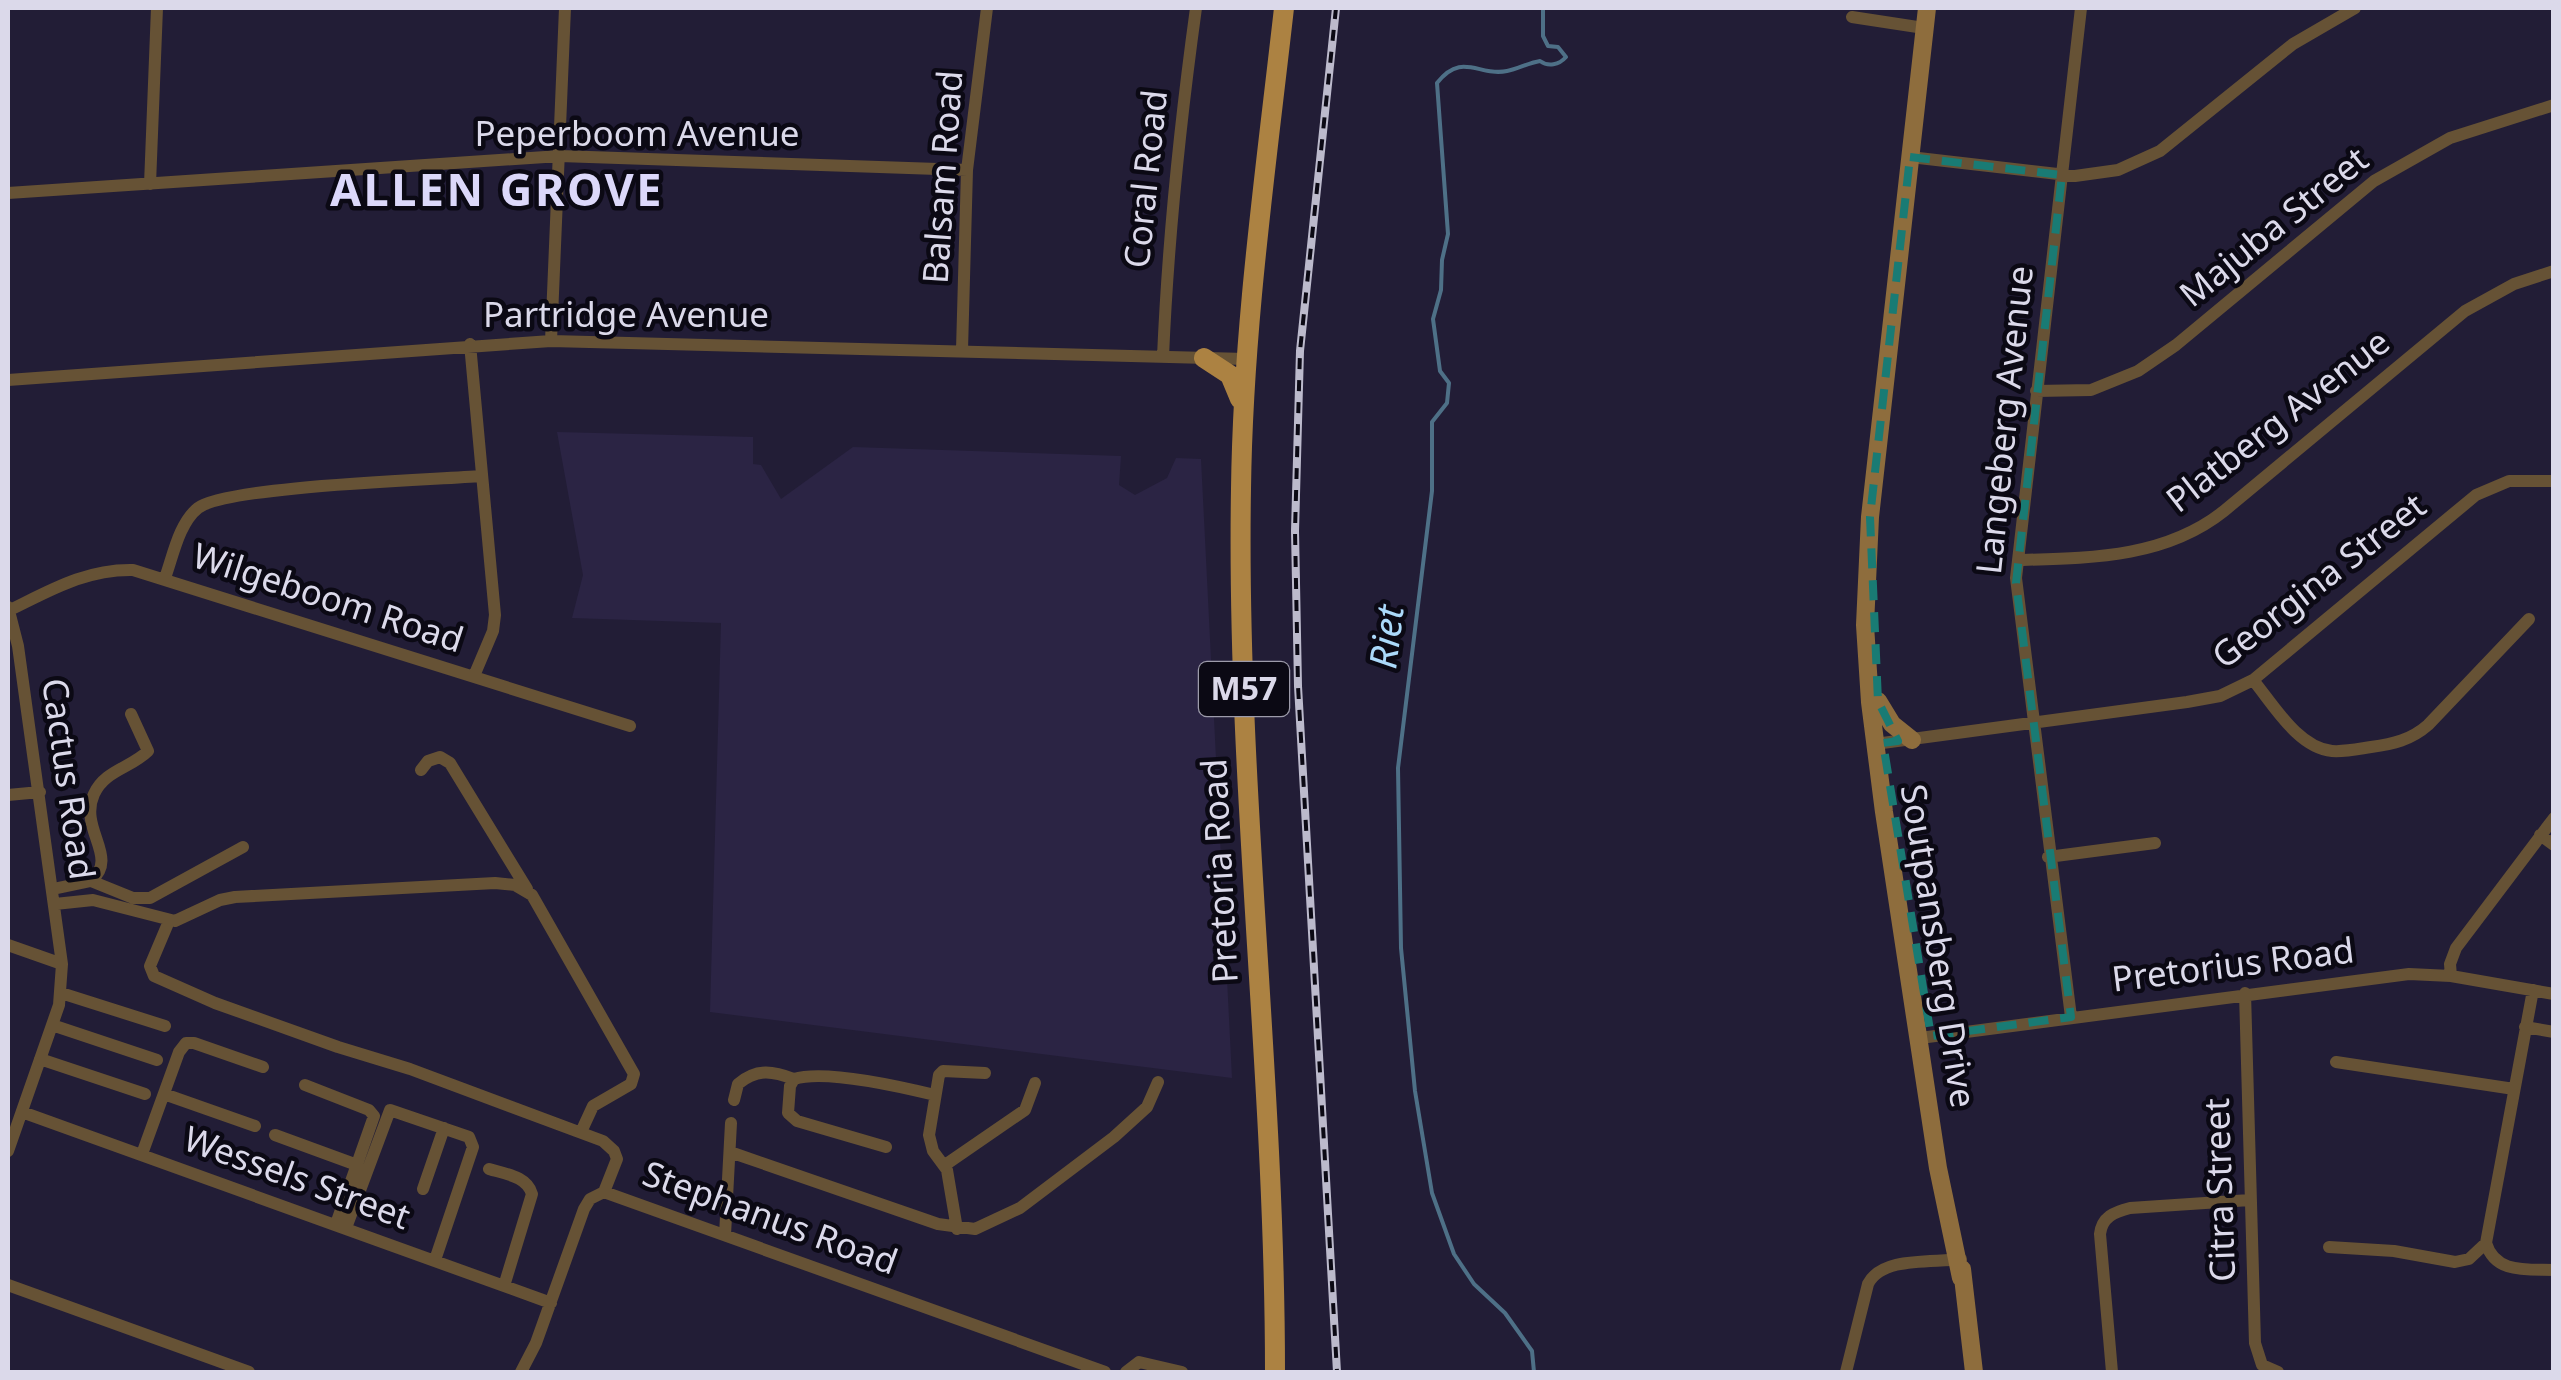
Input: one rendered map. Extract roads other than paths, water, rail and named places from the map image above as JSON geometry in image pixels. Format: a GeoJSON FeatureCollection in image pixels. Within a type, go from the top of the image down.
{"type":"FeatureCollection","features":[{"type":"Feature","properties":{"kind":"main road","name":"Pretoria Road"},"geometry":{"type":"LineString","coordinates":[[1275,1372],[1244,698],[1240,489],[1246,359],[1284,8]]}},
{"type":"Feature","properties":{"kind":"main road"},"geometry":{"type":"LineString","coordinates":[[1204,358],[1230,375],[1244,411]]}},
{"type":"Feature","properties":{"kind":"street"},"geometry":{"type":"LineString","coordinates":[[150,184],[157,8]]}},
{"type":"Feature","properties":{"kind":"street"},"geometry":{"type":"LineString","coordinates":[[552,341],[565,8]]}},
{"type":"Feature","properties":{"kind":"street","name":"Balsam Road"},"geometry":{"type":"LineString","coordinates":[[962,350],[966,170],[987,8]]}},
{"type":"Feature","properties":{"kind":"street","name":"Coral Road"},"geometry":{"type":"LineString","coordinates":[[1163,357],[1172,191],[1196,8]]}},
{"type":"Feature","properties":{"kind":"street","name":"Soutpansberg Drive"},"geometry":{"type":"LineString","coordinates":[[1927,8],[1870,517],[1866,621],[1879,743],[1974,1372]]}},
{"type":"Feature","properties":{"kind":"street","name":"Langeberg Avenue"},"geometry":{"type":"LineString","coordinates":[[2071,1017],[2016,590],[2081,8]]}},
{"type":"Feature","properties":{"kind":"street"},"geometry":{"type":"LineString","coordinates":[[1910,157],[2062,175],[2118,170],[2160,151],[2286,50],[2355,8]]}},
{"type":"Feature","properties":{"kind":"street"},"geometry":{"type":"LineString","coordinates":[[1852,17],[1924,28]]}},
{"type":"Feature","properties":{"kind":"street","name":"Majuba Street"},"geometry":{"type":"LineString","coordinates":[[2036,391],[2092,390],[2138,371],[2176,345],[2374,181],[2440,143],[2554,106]]}},
{"type":"Feature","properties":{"kind":"street","name":"Peperboom Avenue"},"geometry":{"type":"LineString","coordinates":[[8,193],[560,156],[966,170]]}},
{"type":"Feature","properties":{"kind":"street","name":"Platberg Avenue"},"geometry":{"type":"LineString","coordinates":[[2019,560],[2159,547],[2192,533],[2224,511],[2474,304],[2514,284],[2554,271]]}},
{"type":"Feature","properties":{"kind":"street","name":"Partridge Avenue"},"geometry":{"type":"LineString","coordinates":[[8,380],[552,341],[1246,359]]}},
{"type":"Feature","properties":{"kind":"street"},"geometry":{"type":"LineString","coordinates":[[470,344],[495,623],[474,676]]}},
{"type":"Feature","properties":{"kind":"street"},"geometry":{"type":"LineString","coordinates":[[165,578],[192,512],[210,501],[481,476]]}},
{"type":"Feature","properties":{"kind":"street","name":"Georgina Street"},"geometry":{"type":"LineString","coordinates":[[1879,743],[2220,696],[2253,680],[2476,495],[2509,481],[2554,481]]}},
{"type":"Feature","properties":{"kind":"street","name":"Wilgeboom Road"},"geometry":{"type":"LineString","coordinates":[[9,607],[104,570],[133,570],[630,726]]}},
{"type":"Feature","properties":{"kind":"street","name":"Cactus Road"},"geometry":{"type":"LineString","coordinates":[[8,1151],[52,1025],[61,993],[62,964],[40,792],[9,607]]}},
{"type":"Feature","properties":{"kind":"street"},"geometry":{"type":"LineString","coordinates":[[2253,680],[2296,731],[2320,748],[2338,751],[2394,744],[2428,725],[2528,619]]}},
{"type":"Feature","properties":{"kind":"street","name":"Soutpansberg Drive"},"geometry":{"type":"LineString","coordinates":[[1866,621],[1878,701],[1879,743]]}},
{"type":"Feature","properties":{"kind":"street"},"geometry":{"type":"LineString","coordinates":[[1878,701],[1892,724],[1912,740]]}},
{"type":"Feature","properties":{"kind":"street"},"geometry":{"type":"LineString","coordinates":[[54,896],[92,881],[100,871],[103,861],[90,826],[94,792],[109,775],[148,751],[131,714]]}},
{"type":"Feature","properties":{"kind":"street"},"geometry":{"type":"LineString","coordinates":[[420,770],[428,761],[440,757],[450,764],[634,1074],[631,1084],[593,1106],[581,1132]]}},
{"type":"Feature","properties":{"kind":"street"},"geometry":{"type":"LineString","coordinates":[[8,795],[40,792]]}},
{"type":"Feature","properties":{"kind":"street"},"geometry":{"type":"LineString","coordinates":[[2452,976],[2450,964],[2456,948],[2554,818]]}},
{"type":"Feature","properties":{"kind":"street"},"geometry":{"type":"LineString","coordinates":[[2540,835],[2554,845]]}},
{"type":"Feature","properties":{"kind":"street"},"geometry":{"type":"LineString","coordinates":[[2048,857],[2156,843]]}},
{"type":"Feature","properties":{"kind":"street"},"geometry":{"type":"LineString","coordinates":[[92,881],[134,898],[150,898],[243,848]]}},
{"type":"Feature","properties":{"kind":"street"},"geometry":{"type":"LineString","coordinates":[[54,896],[93,900],[168,921],[235,897],[495,883],[515,885],[528,892]]}},
{"type":"Feature","properties":{"kind":"street"},"geometry":{"type":"LineString","coordinates":[[168,921],[150,966],[159,979],[338,1048],[410,1068],[603,1140],[616,1155],[604,1192]]}},
{"type":"Feature","properties":{"kind":"street"},"geometry":{"type":"LineString","coordinates":[[8,944],[62,964]]}},
{"type":"Feature","properties":{"kind":"street","name":"Pretorius Road"},"geometry":{"type":"LineString","coordinates":[[1926,1037],[2409,974],[2452,976],[2554,994]]}},
{"type":"Feature","properties":{"kind":"street"},"geometry":{"type":"LineString","coordinates":[[2533,990],[2486,1243],[2493,1258],[2506,1268],[2554,1270]]}},
{"type":"Feature","properties":{"kind":"street"},"geometry":{"type":"LineString","coordinates":[[61,993],[165,1026]]}},
{"type":"Feature","properties":{"kind":"street","name":"Citra Street"},"geometry":{"type":"LineString","coordinates":[[2245,993],[2256,1353],[2262,1365],[2278,1372]]}},
{"type":"Feature","properties":{"kind":"street"},"geometry":{"type":"LineString","coordinates":[[52,1025],[158,1060]]}},
{"type":"Feature","properties":{"kind":"street"},"geometry":{"type":"LineString","coordinates":[[2525,1027],[2554,1032]]}},
{"type":"Feature","properties":{"kind":"street"},"geometry":{"type":"LineString","coordinates":[[142,1154],[179,1052],[186,1043],[194,1042],[262,1067]]}},
{"type":"Feature","properties":{"kind":"street"},"geometry":{"type":"LineString","coordinates":[[40,1059],[145,1094]]}},
{"type":"Feature","properties":{"kind":"street"},"geometry":{"type":"LineString","coordinates":[[2336,1062],[2514,1089]]}},
{"type":"Feature","properties":{"kind":"street"},"geometry":{"type":"LineString","coordinates":[[957,1228],[945,1165],[933,1151],[929,1135],[935,1095],[943,1070],[985,1074]]}},
{"type":"Feature","properties":{"kind":"street"},"geometry":{"type":"LineString","coordinates":[[734,1100],[738,1084],[753,1074],[773,1071],[794,1080],[806,1076],[860,1081],[935,1095]]}},
{"type":"Feature","properties":{"kind":"street"},"geometry":{"type":"LineString","coordinates":[[794,1080],[787,1106],[797,1121],[886,1147]]}},
{"type":"Feature","properties":{"kind":"street"},"geometry":{"type":"LineString","coordinates":[[730,1152],[938,1224],[957,1228],[986,1226],[1035,1199],[1137,1117],[1152,1099],[1158,1082]]}},
{"type":"Feature","properties":{"kind":"street"},"geometry":{"type":"LineString","coordinates":[[945,1165],[1022,1113],[1034,1083]]}},
{"type":"Feature","properties":{"kind":"street"},"geometry":{"type":"LineString","coordinates":[[305,1084],[372,1113],[373,1122],[341,1226]]}},
{"type":"Feature","properties":{"kind":"street"},"geometry":{"type":"LineString","coordinates":[[164,1094],[255,1126]]}},
{"type":"Feature","properties":{"kind":"street","name":"Wessels Street"},"geometry":{"type":"LineString","coordinates":[[22,1112],[551,1302]]}},
{"type":"Feature","properties":{"kind":"street"},"geometry":{"type":"LineString","coordinates":[[341,1226],[388,1112],[401,1112],[469,1137],[474,1144],[435,1260]]}},
{"type":"Feature","properties":{"kind":"street"},"geometry":{"type":"LineString","coordinates":[[725,1234],[731,1123]]}},
{"type":"Feature","properties":{"kind":"street"},"geometry":{"type":"LineString","coordinates":[[422,1189],[444,1128]]}},
{"type":"Feature","properties":{"kind":"street"},"geometry":{"type":"LineString","coordinates":[[275,1135],[357,1165]]}},
{"type":"Feature","properties":{"kind":"street"},"geometry":{"type":"LineString","coordinates":[[489,1170],[522,1180],[531,1187],[532,1194],[504,1286]]}},
{"type":"Feature","properties":{"kind":"street","name":"Stephanus Road"},"geometry":{"type":"LineString","coordinates":[[521,1372],[584,1209],[590,1199],[604,1192],[1105,1372]]}},
{"type":"Feature","properties":{"kind":"street"},"geometry":{"type":"LineString","coordinates":[[2112,1372],[2100,1234],[2104,1221],[2130,1208],[2250,1200]]}},
{"type":"Feature","properties":{"kind":"street"},"geometry":{"type":"LineString","coordinates":[[2329,1247],[2394,1251],[2455,1262],[2469,1259],[2486,1243]]}},
{"type":"Feature","properties":{"kind":"street"},"geometry":{"type":"LineString","coordinates":[[1846,1372],[1868,1284],[1875,1273],[1897,1266],[1959,1266]]}},
{"type":"Feature","properties":{"kind":"street"},"geometry":{"type":"LineString","coordinates":[[8,1285],[249,1372]]}},
{"type":"Feature","properties":{"kind":"street"},"geometry":{"type":"LineString","coordinates":[[1126,1372],[1136,1363],[1144,1362],[1182,1372]]}},
{"type":"Feature","properties":{"kind":"waterway","name":"Riet"},"geometry":{"type":"LineString","coordinates":[[1534,1372],[1532,1351],[1505,1313],[1474,1284],[1454,1254],[1432,1193],[1415,1091],[1401,948],[1398,768],[1432,491],[1432,422],[1447,403],[1449,383],[1440,371],[1433,319],[1448,234],[1437,83],[1455,68],[1497,72],[1540,61],[1550,64],[1563,60],[1566,57],[1558,47],[1548,46],[1543,36],[1543,8]]}},
{"type":"Feature","properties":{"kind":"railway"},"geometry":{"type":"LineString","coordinates":[[1336,8],[1300,351],[1295,531],[1298,686],[1337,1372]]}},
{"type":"Feature","properties":{"kind":"district","name":"ALLEN GROVE"},"geometry":{"type":"Point","coordinates":[497,190]}}]}
